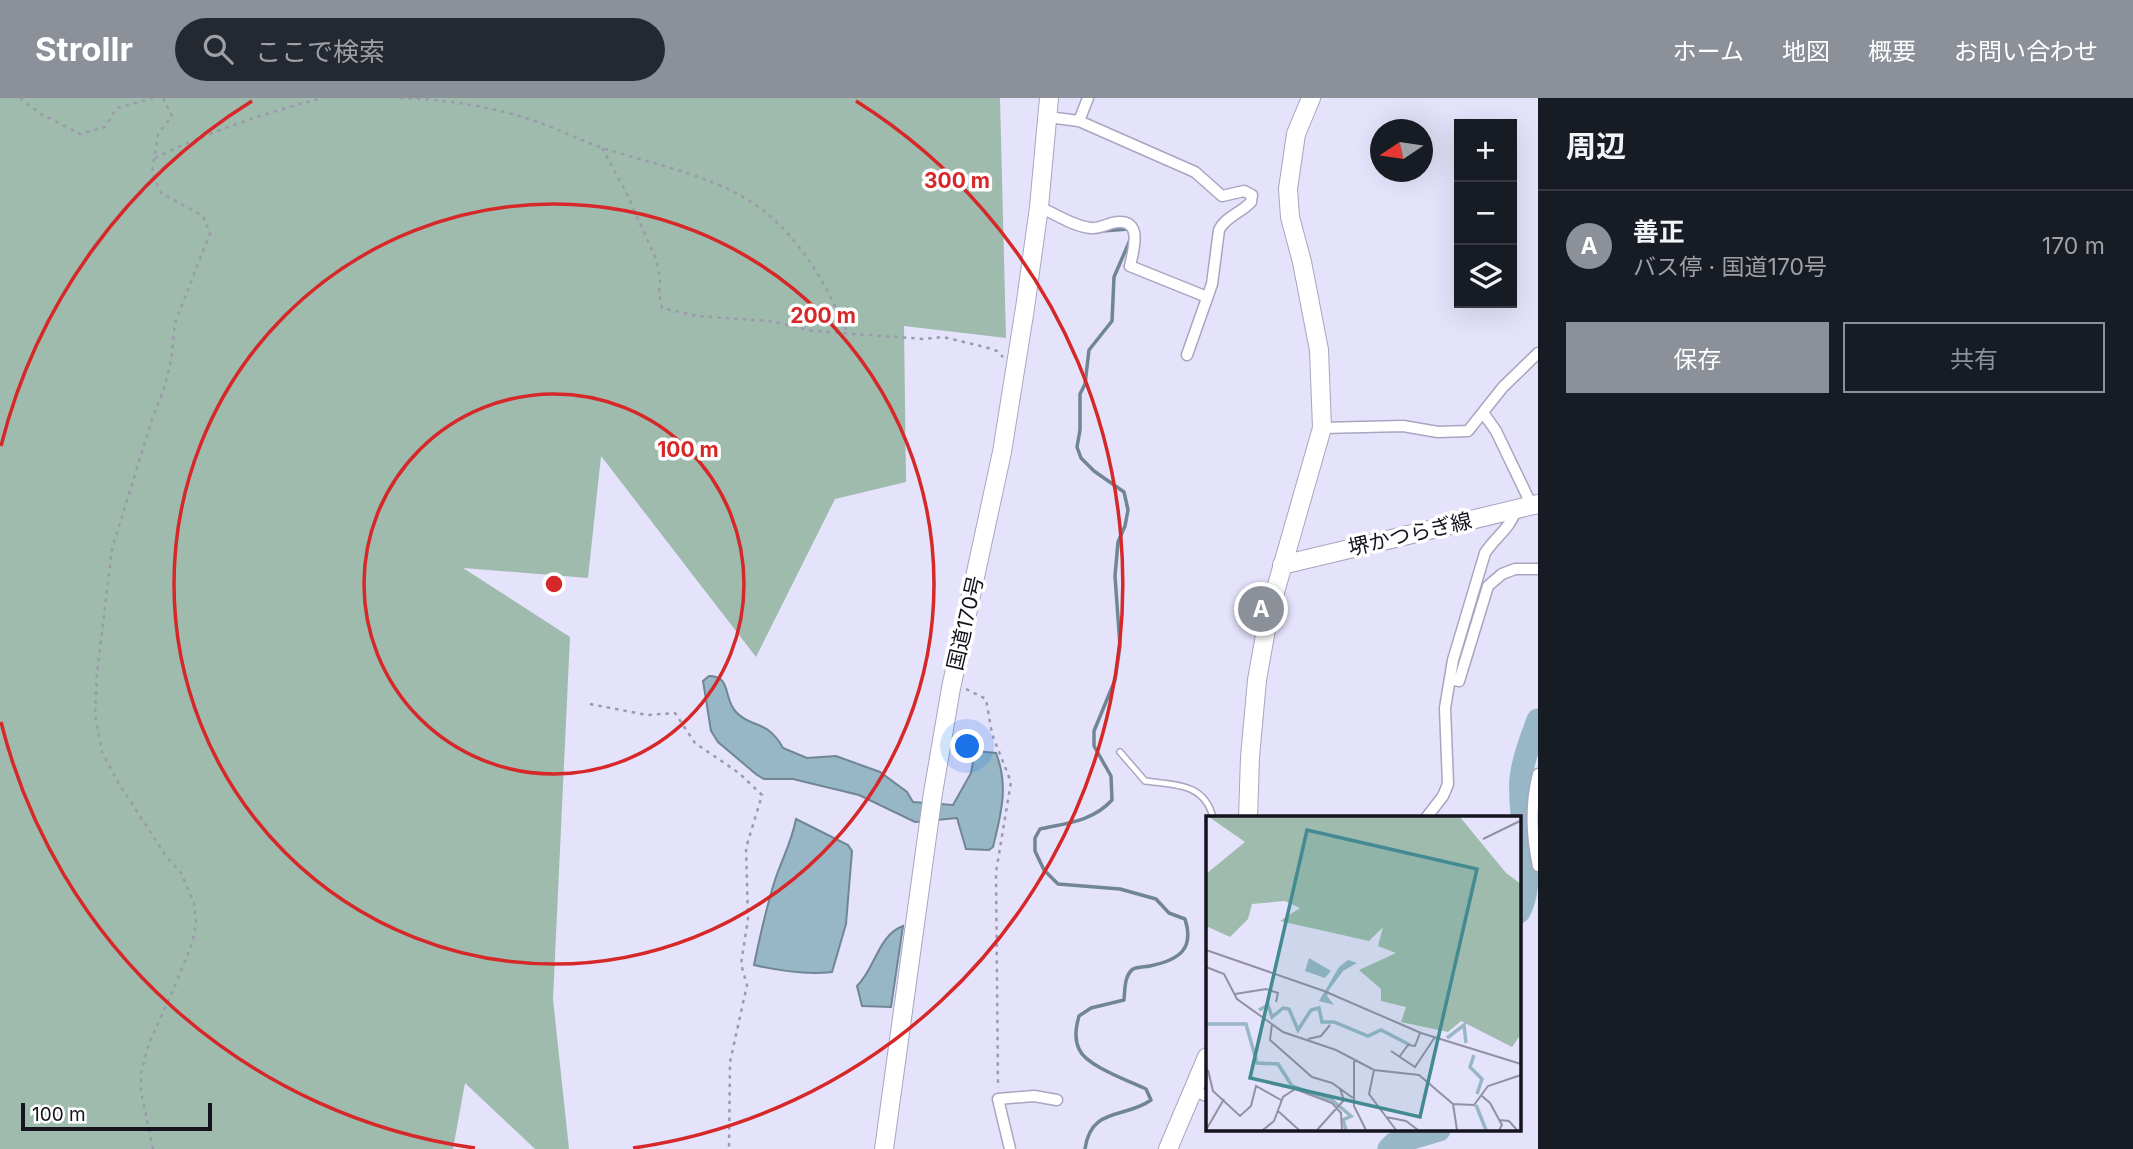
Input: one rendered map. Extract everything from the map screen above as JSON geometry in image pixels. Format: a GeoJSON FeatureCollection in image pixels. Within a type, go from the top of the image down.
{"type":"FeatureCollection","features":[{"type":"Feature","properties":{"kind":"main road","name":"国道170号"},"geometry":{"type":"LineString","coordinates":[[884,1149],[933,793],[952,682],[1002,452],[1039,207],[1049,98]]}},
{"type":"Feature","properties":{"kind":"main road"},"geometry":{"type":"LineString","coordinates":[[1248,816],[1257,680],[1269,613],[1322,428],[1319,350],[1302,262],[1290,217],[1288,189],[1296,134],[1311,98]]}},
{"type":"Feature","properties":{"kind":"main road","name":"堺かつらぎ線"},"geometry":{"type":"LineString","coordinates":[[1282,565],[1529,506]]}},
{"type":"Feature","properties":{"kind":"main road"},"geometry":{"type":"LineString","coordinates":[[1168,1149],[1200,1093],[1206,1062]]}},
{"type":"Feature","properties":{"kind":"street"},"geometry":{"type":"LineString","coordinates":[[1079,121],[1088,98]]}},
{"type":"Feature","properties":{"kind":"street"},"geometry":{"type":"LineString","coordinates":[[1048,117],[1079,121],[1195,172],[1222,196],[1244,191],[1252,195],[1251,202],[1223,222],[1219,230],[1212,284],[1187,355]]}},
{"type":"Feature","properties":{"kind":"street"},"geometry":{"type":"LineString","coordinates":[[1039,207],[1091,229],[1121,221],[1129,224],[1133,229],[1135,241],[1130,266],[1207,297]]}},
{"type":"Feature","properties":{"kind":"street"},"geometry":{"type":"LineString","coordinates":[[1322,428],[1403,426],[1438,432],[1468,430],[1484,414],[1503,387],[1538,354]]}},
{"type":"Feature","properties":{"kind":"street"},"geometry":{"type":"LineString","coordinates":[[1428,816],[1443,796],[1448,784],[1445,708],[1453,660],[1485,552],[1493,540],[1529,506],[1496,431],[1484,414]]}},
{"type":"Feature","properties":{"kind":"street"},"geometry":{"type":"LineString","coordinates":[[1450,679],[1459,681],[1488,586],[1502,574],[1516,569],[1538,569]]}},
{"type":"Feature","properties":{"kind":"street"},"geometry":{"type":"LineString","coordinates":[[1538,774],[1532,815],[1533,844],[1538,866]]}},
{"type":"Feature","properties":{"kind":"street"},"geometry":{"type":"LineString","coordinates":[[1010,1149],[998,1098],[1034,1096],[1057,1100]]}},
{"type":"Feature","properties":{"kind":"lane"},"geometry":{"type":"LineString","coordinates":[[1120,752],[1145,781],[1192,787],[1211,808],[1213,816]]}},
{"type":"Feature","properties":{"kind":"path"},"geometry":{"type":"LineString","coordinates":[[20,98],[41,114],[79,134],[104,127],[117,108],[153,98]]}},
{"type":"Feature","properties":{"kind":"path"},"geometry":{"type":"LineString","coordinates":[[153,1149],[141,1091],[141,1074],[148,1046],[193,941],[196,922],[194,903],[181,873],[166,856],[119,784],[102,752],[95,715],[97,673],[112,549],[153,416],[164,389],[176,323],[210,233],[203,215],[161,193],[152,173],[159,134],[172,116],[163,98]]}},
{"type":"Feature","properties":{"kind":"path"},"geometry":{"type":"LineString","coordinates":[[155,158],[202,136],[286,107],[322,98]]}},
{"type":"Feature","properties":{"kind":"path"},"geometry":{"type":"LineString","coordinates":[[400,98],[428,99],[526,118],[602,148],[717,185],[750,201],[772,217],[808,258],[825,283],[848,333]]}},
{"type":"Feature","properties":{"kind":"path"},"geometry":{"type":"LineString","coordinates":[[602,148],[625,190],[656,259],[662,308],[697,316],[770,321],[813,331],[925,339],[943,337],[997,351],[1015,367]]}},
{"type":"Feature","properties":{"kind":"path"},"geometry":{"type":"LineString","coordinates":[[952,682],[986,699],[992,734],[1011,782],[996,872],[998,1098]]}},
{"type":"Feature","properties":{"kind":"path"},"geometry":{"type":"LineString","coordinates":[[590,704],[646,715],[675,713],[695,743],[739,773],[762,795],[747,848],[748,919],[741,964],[747,985],[730,1062],[729,1149]]}},
{"type":"Feature","properties":{"kind":"green space"},"geometry":{"type":"Polygon","coordinates":[[[0,98],[1000,98],[1006,338],[904,326],[906,482],[835,499],[756,657],[601,456],[588,578],[463,568],[570,637],[553,999],[569,1149],[535,1149],[465,1083],[453,1149],[0,1149],[0,98]]]}},
{"type":"Feature","properties":{"kind":"water"},"geometry":{"type":"Polygon","coordinates":[[[709,676],[716,677],[724,684],[736,712],[765,728],[783,748],[807,758],[836,756],[880,772],[907,792],[913,802],[953,805],[971,773],[975,751],[996,753],[1003,789],[993,847],[989,850],[966,849],[957,818],[915,822],[859,795],[793,779],[764,779],[757,775],[718,742],[711,731],[703,681],[709,676]]]}},
{"type":"Feature","properties":{"kind":"water"},"geometry":{"type":"Polygon","coordinates":[[[796,819],[848,845],[852,851],[846,924],[832,972],[793,972],[754,965],[763,922],[796,819]]]}},
{"type":"Feature","properties":{"kind":"water"},"geometry":{"type":"Polygon","coordinates":[[[903,926],[891,1007],[862,1006],[857,986],[882,944],[895,930],[903,926]]]}},
{"type":"Feature","properties":{"kind":"waterway"},"geometry":{"type":"LineString","coordinates":[[1102,231],[1129,229]]}},
{"type":"Feature","properties":{"kind":"waterway"},"geometry":{"type":"LineString","coordinates":[[1085,1149],[1088,1135],[1102,1120],[1151,1100],[1146,1089],[1109,1072],[1083,1055],[1076,1037],[1079,1016],[1091,1008],[1124,1000],[1126,979],[1133,969],[1160,964],[1176,957],[1182,952],[1188,939],[1185,919],[1169,913],[1156,899],[1120,889],[1058,884],[1044,870],[1035,851],[1035,838],[1040,829],[1088,817],[1112,800],[1111,776],[1094,746],[1094,731],[1115,680],[1120,646],[1115,576],[1118,542],[1128,510],[1124,492],[1094,471],[1081,458],[1077,447],[1080,394],[1085,384],[1089,350],[1112,321],[1114,277],[1130,240]]}},
{"type":"Feature","properties":{"kind":"waterway"},"geometry":{"type":"LineString","coordinates":[[1520,909],[1527,882],[1521,778],[1525,756],[1538,720]]}},
{"type":"Feature","properties":{"kind":"waterway"},"geometry":{"type":"LineString","coordinates":[[1389,1149],[1395,1143],[1432,1132]]}},
{"type":"Feature","properties":{"kind":"place","name":"善正"},"geometry":{"type":"Point","coordinates":[1261,609]}}]}
